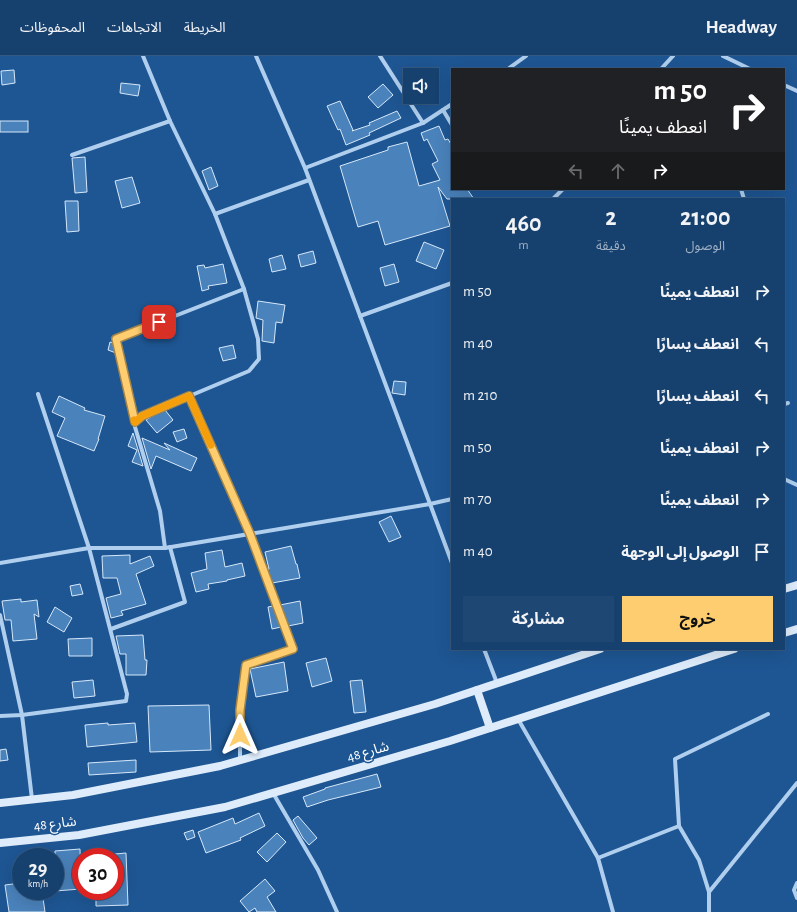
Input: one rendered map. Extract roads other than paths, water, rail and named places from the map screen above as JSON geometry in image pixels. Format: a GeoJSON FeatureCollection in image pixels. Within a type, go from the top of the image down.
{"type":"FeatureCollection","features":[{"type":"Feature","properties":{"kind":"main road"},"geometry":{"type":"LineString","coordinates":[[785,589],[797,585]]}},
{"type":"Feature","properties":{"kind":"main road"},"geometry":{"type":"LineString","coordinates":[[785,633],[797,629]]}},
{"type":"Feature","properties":{"kind":"main road","name":"شارع 48"},"geometry":{"type":"LineString","coordinates":[[0,803],[73,795],[220,766],[435,704],[597,650]]}},
{"type":"Feature","properties":{"kind":"main road","name":"شارع 48"},"geometry":{"type":"LineString","coordinates":[[0,844],[87,834],[226,807],[490,728],[731,650]]}},
{"type":"Feature","properties":{"kind":"main road"},"geometry":{"type":"LineString","coordinates":[[477,690],[490,728]]}},
{"type":"Feature","properties":{"kind":"street"},"geometry":{"type":"LineString","coordinates":[[135,422],[142,416],[249,371],[259,360],[258,339],[244,289],[215,214],[170,121],[143,56]]}},
{"type":"Feature","properties":{"kind":"street"},"geometry":{"type":"LineString","coordinates":[[256,56],[310,180],[451,560]]}},
{"type":"Feature","properties":{"kind":"street"},"geometry":{"type":"LineString","coordinates":[[380,56],[423,123]]}},
{"type":"Feature","properties":{"kind":"street"},"geometry":{"type":"LineString","coordinates":[[509,68],[526,56]]}},
{"type":"Feature","properties":{"kind":"street"},"geometry":{"type":"LineString","coordinates":[[662,68],[673,56]]}},
{"type":"Feature","properties":{"kind":"street"},"geometry":{"type":"LineString","coordinates":[[723,56],[748,68]]}},
{"type":"Feature","properties":{"kind":"street"},"geometry":{"type":"LineString","coordinates":[[785,85],[797,91]]}},
{"type":"Feature","properties":{"kind":"street"},"geometry":{"type":"LineString","coordinates":[[305,168],[423,123],[451,105]]}},
{"type":"Feature","properties":{"kind":"street"},"geometry":{"type":"LineString","coordinates":[[443,110],[451,123]]}},
{"type":"Feature","properties":{"kind":"street"},"geometry":{"type":"LineString","coordinates":[[72,155],[170,121]]}},
{"type":"Feature","properties":{"kind":"street"},"geometry":{"type":"LineString","coordinates":[[215,214],[310,180]]}},
{"type":"Feature","properties":{"kind":"street"},"geometry":{"type":"LineString","coordinates":[[554,198],[562,190]]}},
{"type":"Feature","properties":{"kind":"street"},"geometry":{"type":"LineString","coordinates":[[360,316],[451,283]]}},
{"type":"Feature","properties":{"kind":"street"},"geometry":{"type":"LineString","coordinates":[[111,629],[185,602],[168,547],[160,511],[135,427],[116,339],[244,289]]}},
{"type":"Feature","properties":{"kind":"street"},"geometry":{"type":"LineString","coordinates":[[0,716],[22,715],[126,701],[127,694],[89,548],[38,394]]}},
{"type":"Feature","properties":{"kind":"street"},"geometry":{"type":"LineString","coordinates":[[189,396],[250,534],[293,649],[246,665],[240,710],[240,760]]}},
{"type":"Feature","properties":{"kind":"street"},"geometry":{"type":"LineString","coordinates":[[785,480],[797,485]]}},
{"type":"Feature","properties":{"kind":"street"},"geometry":{"type":"LineString","coordinates":[[0,563],[89,548],[168,547],[430,504],[451,499]]}},
{"type":"Feature","properties":{"kind":"street"},"geometry":{"type":"LineString","coordinates":[[0,615],[22,715],[32,799]]}},
{"type":"Feature","properties":{"kind":"street"},"geometry":{"type":"LineString","coordinates":[[484,650],[497,683]]}},
{"type":"Feature","properties":{"kind":"street"},"geometry":{"type":"LineString","coordinates":[[709,912],[709,892],[699,860],[679,826],[675,759],[768,714]]}},
{"type":"Feature","properties":{"kind":"street"},"geometry":{"type":"LineString","coordinates":[[518,719],[598,858],[614,912]]}},
{"type":"Feature","properties":{"kind":"street"},"geometry":{"type":"LineString","coordinates":[[709,892],[797,783]]}},
{"type":"Feature","properties":{"kind":"street"},"geometry":{"type":"LineString","coordinates":[[274,793],[318,870],[337,912]]}},
{"type":"Feature","properties":{"kind":"street"},"geometry":{"type":"LineString","coordinates":[[598,858],[679,826]]}},
{"type":"Feature","properties":{"kind":"street"},"geometry":{"type":"LineString","coordinates":[[797,883],[794,890],[797,898]]}}]}
